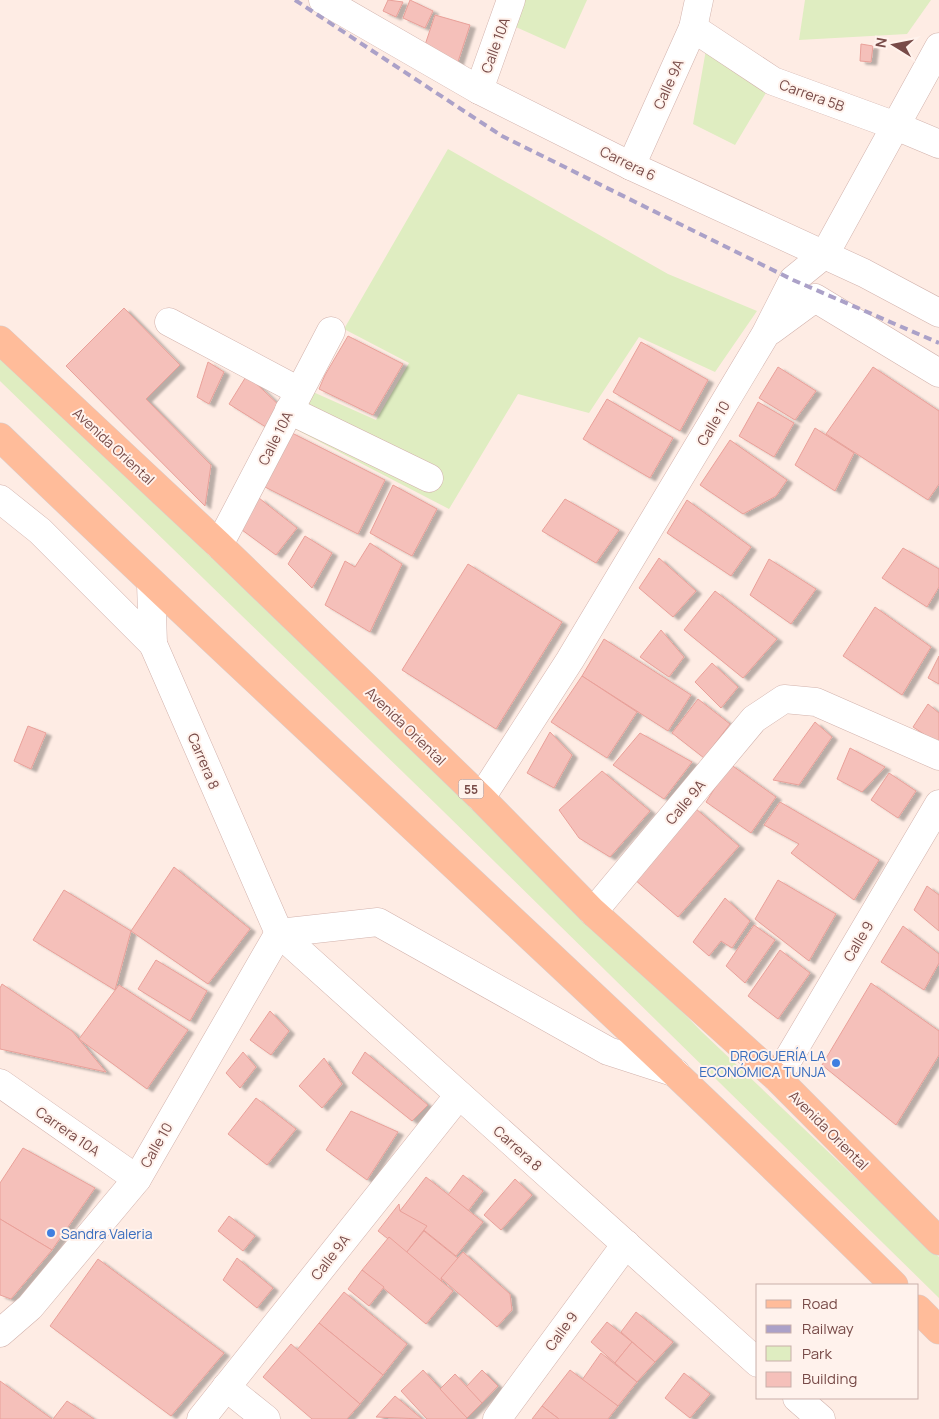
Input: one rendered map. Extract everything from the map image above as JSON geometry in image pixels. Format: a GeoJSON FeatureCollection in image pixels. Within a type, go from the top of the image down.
{"type":"FeatureCollection","features":[{"type":"Feature","properties":{"kind":"main road","name":"Avenida Oriental"},"geometry":{"type":"LineString","coordinates":[[0,340],[219,545],[481,798],[593,912],[777,1078],[939,1241]]}},
{"type":"Feature","properties":{"kind":"main road"},"geometry":{"type":"LineString","coordinates":[[0,437],[151,583],[676,1073],[893,1284]]}},
{"type":"Feature","properties":{"kind":"main road"},"geometry":{"type":"LineString","coordinates":[[919,1310],[939,1330]]}},
{"type":"Feature","properties":{"kind":"street","name":"Carrera 6"},"geometry":{"type":"LineString","coordinates":[[323,0],[479,90],[631,166],[825,254],[939,313]]}},
{"type":"Feature","properties":{"kind":"street","name":"Calle 10A"},"geometry":{"type":"LineString","coordinates":[[479,90],[512,0]]}},
{"type":"Feature","properties":{"kind":"street","name":"Calle 9A"},"geometry":{"type":"LineString","coordinates":[[631,166],[693,28],[699,0]]}},
{"type":"Feature","properties":{"kind":"street","name":"Carrera 5B"},"geometry":{"type":"LineString","coordinates":[[693,28],[773,81],[896,126],[939,144]]}},
{"type":"Feature","properties":{"kind":"street","name":"Calle 10"},"geometry":{"type":"LineString","coordinates":[[481,798],[570,660],[765,335],[792,280],[825,254],[939,47]]}},
{"type":"Feature","properties":{"kind":"street"},"geometry":{"type":"LineString","coordinates":[[765,335],[815,298],[939,373]]}},
{"type":"Feature","properties":{"kind":"street"},"geometry":{"type":"LineString","coordinates":[[169,322],[294,400],[429,478]]}},
{"type":"Feature","properties":{"kind":"street","name":"Calle 10A"},"geometry":{"type":"LineString","coordinates":[[219,545],[330,331]]}},
{"type":"Feature","properties":{"kind":"street"},"geometry":{"type":"LineString","coordinates":[[0,499],[40,531],[153,644]]}},
{"type":"Feature","properties":{"kind":"street","name":"Carrera 8"},"geometry":{"type":"LineString","coordinates":[[151,583],[153,644],[279,933],[756,1361]]}},
{"type":"Feature","properties":{"kind":"street","name":"Calle 9A"},"geometry":{"type":"LineString","coordinates":[[593,912],[754,719],[784,699],[816,702],[939,756]]}},
{"type":"Feature","properties":{"kind":"street","name":"Calle 9"},"geometry":{"type":"LineString","coordinates":[[777,1078],[939,804]]}},
{"type":"Feature","properties":{"kind":"street"},"geometry":{"type":"LineString","coordinates":[[279,933],[378,922],[608,1051],[676,1073]]}},
{"type":"Feature","properties":{"kind":"street","name":"Calle 10"},"geometry":{"type":"LineString","coordinates":[[0,1333],[30,1307],[137,1179],[279,933]]}},
{"type":"Feature","properties":{"kind":"street","name":"Carrera 10A"},"geometry":{"type":"LineString","coordinates":[[0,1083],[137,1179]]}},
{"type":"Feature","properties":{"kind":"street","name":"Calle 9A"},"geometry":{"type":"LineString","coordinates":[[201,1419],[459,1095]]}},
{"type":"Feature","properties":{"kind":"street","name":"Calle 9"},"geometry":{"type":"LineString","coordinates":[[497,1419],[626,1244]]}},
{"type":"Feature","properties":{"kind":"street"},"geometry":{"type":"LineString","coordinates":[[226,1387],[266,1419]]}},
{"type":"Feature","properties":{"kind":"green space"},"geometry":{"type":"Polygon","coordinates":[[[507,0],[587,0],[565,49],[498,19],[507,0]]]}},
{"type":"Feature","properties":{"kind":"green space"},"geometry":{"type":"Polygon","coordinates":[[[805,0],[931,0],[907,34],[799,40],[805,0]]]}},
{"type":"Feature","properties":{"kind":"green space"},"geometry":{"type":"Polygon","coordinates":[[[707,44],[773,81],[735,145],[693,124],[707,44]]]}},
{"type":"Feature","properties":{"kind":"green space"},"geometry":{"type":"Polygon","coordinates":[[[448,149],[668,274],[757,311],[715,372],[639,337],[589,413],[518,394],[449,509],[291,427],[313,392],[376,420],[409,363],[344,329],[448,149]]]}},
{"type":"Feature","properties":{"kind":"green space"},"geometry":{"type":"Polygon","coordinates":[[[0,336],[460,784],[702,1032],[939,1257],[939,1298],[442,810],[0,381],[0,336]]]}},
{"type":"Feature","properties":{"kind":"building"},"geometry":{"type":"Polygon","coordinates":[[[388,0],[403,2],[396,17],[383,11],[388,0]]]}},
{"type":"Feature","properties":{"kind":"building"},"geometry":{"type":"Polygon","coordinates":[[[410,0],[433,11],[425,28],[403,18],[410,0]]]}},
{"type":"Feature","properties":{"kind":"building"},"geometry":{"type":"Polygon","coordinates":[[[435,15],[470,25],[454,74],[419,63],[435,15]]]}},
{"type":"Feature","properties":{"kind":"building"},"geometry":{"type":"Polygon","coordinates":[[[861,44],[873,46],[871,62],[860,61],[861,44]]]}},
{"type":"Feature","properties":{"kind":"building"},"geometry":{"type":"Polygon","coordinates":[[[124,308],[180,365],[146,399],[211,465],[205,506],[66,366],[124,308]]]}},
{"type":"Feature","properties":{"kind":"building"},"geometry":{"type":"Polygon","coordinates":[[[348,336],[403,364],[373,415],[319,389],[348,336]]]}},
{"type":"Feature","properties":{"kind":"building"},"geometry":{"type":"Polygon","coordinates":[[[641,342],[708,380],[680,431],[613,392],[641,342]]]}},
{"type":"Feature","properties":{"kind":"building"},"geometry":{"type":"Polygon","coordinates":[[[208,362],[224,372],[209,404],[197,397],[208,362]]]}},
{"type":"Feature","properties":{"kind":"building"},"geometry":{"type":"Polygon","coordinates":[[[778,367],[816,391],[795,420],[759,398],[778,367]]]}},
{"type":"Feature","properties":{"kind":"building"},"geometry":{"type":"Polygon","coordinates":[[[873,367],[939,411],[939,484],[928,500],[826,434],[873,367]]]}},
{"type":"Feature","properties":{"kind":"building"},"geometry":{"type":"Polygon","coordinates":[[[247,375],[281,407],[269,429],[229,404],[247,375]]]}},
{"type":"Feature","properties":{"kind":"building"},"geometry":{"type":"Polygon","coordinates":[[[607,399],[673,438],[650,478],[583,439],[607,399]]]}},
{"type":"Feature","properties":{"kind":"building"},"geometry":{"type":"Polygon","coordinates":[[[758,402],[794,423],[774,457],[739,436],[758,402]]]}},
{"type":"Feature","properties":{"kind":"building"},"geometry":{"type":"Polygon","coordinates":[[[815,428],[854,453],[835,491],[795,465],[815,428]]]}},
{"type":"Feature","properties":{"kind":"building"},"geometry":{"type":"Polygon","coordinates":[[[290,432],[385,480],[358,534],[263,486],[290,432]]]}},
{"type":"Feature","properties":{"kind":"building"},"geometry":{"type":"Polygon","coordinates":[[[730,440],[787,480],[776,496],[743,514],[700,485],[730,440]]]}},
{"type":"Feature","properties":{"kind":"building"},"geometry":{"type":"Polygon","coordinates":[[[393,485],[437,509],[412,556],[370,533],[393,485]]]}},
{"type":"Feature","properties":{"kind":"building"},"geometry":{"type":"Polygon","coordinates":[[[259,498],[297,528],[276,555],[238,527],[259,498]]]}},
{"type":"Feature","properties":{"kind":"building"},"geometry":{"type":"Polygon","coordinates":[[[565,499],[619,530],[596,563],[542,531],[565,499]]]}},
{"type":"Feature","properties":{"kind":"building"},"geometry":{"type":"Polygon","coordinates":[[[687,500],[751,547],[731,576],[667,533],[687,500]]]}},
{"type":"Feature","properties":{"kind":"building"},"geometry":{"type":"Polygon","coordinates":[[[305,536],[332,553],[312,588],[288,564],[305,536]]]}},
{"type":"Feature","properties":{"kind":"building"},"geometry":{"type":"Polygon","coordinates":[[[370,543],[402,564],[370,632],[325,605],[345,561],[355,567],[370,543]]]}},
{"type":"Feature","properties":{"kind":"building"},"geometry":{"type":"Polygon","coordinates":[[[903,548],[939,569],[939,587],[927,607],[882,578],[903,548]]]}},
{"type":"Feature","properties":{"kind":"building"},"geometry":{"type":"Polygon","coordinates":[[[659,558],[696,591],[673,617],[639,588],[659,558]]]}},
{"type":"Feature","properties":{"kind":"building"},"geometry":{"type":"Polygon","coordinates":[[[769,559],[816,589],[791,624],[750,595],[769,559]]]}},
{"type":"Feature","properties":{"kind":"building"},"geometry":{"type":"Polygon","coordinates":[[[468,564],[562,622],[496,729],[402,670],[468,564]]]}},
{"type":"Feature","properties":{"kind":"building"},"geometry":{"type":"Polygon","coordinates":[[[715,591],[777,639],[743,678],[684,630],[715,591]]]}},
{"type":"Feature","properties":{"kind":"building"},"geometry":{"type":"Polygon","coordinates":[[[875,607],[931,647],[902,695],[843,656],[875,607]]]}},
{"type":"Feature","properties":{"kind":"building"},"geometry":{"type":"Polygon","coordinates":[[[661,630],[684,657],[669,677],[640,657],[661,630]]]}},
{"type":"Feature","properties":{"kind":"building"},"geometry":{"type":"Polygon","coordinates":[[[604,639],[691,695],[668,731],[582,676],[604,639]]]}},
{"type":"Feature","properties":{"kind":"building"},"geometry":{"type":"Polygon","coordinates":[[[939,656],[939,684],[928,678],[939,656]]]}},
{"type":"Feature","properties":{"kind":"building"},"geometry":{"type":"Polygon","coordinates":[[[712,663],[738,687],[721,708],[695,682],[712,663]]]}},
{"type":"Feature","properties":{"kind":"building"},"geometry":{"type":"Polygon","coordinates":[[[582,676],[637,712],[607,758],[551,722],[582,676]]]}},
{"type":"Feature","properties":{"kind":"building"},"geometry":{"type":"Polygon","coordinates":[[[698,699],[730,724],[704,758],[672,733],[698,699]]]}},
{"type":"Feature","properties":{"kind":"building"},"geometry":{"type":"Polygon","coordinates":[[[928,704],[939,713],[939,744],[913,727],[928,704]]]}},
{"type":"Feature","properties":{"kind":"building"},"geometry":{"type":"Polygon","coordinates":[[[815,722],[832,737],[799,785],[773,780],[815,722]]]}},
{"type":"Feature","properties":{"kind":"building"},"geometry":{"type":"Polygon","coordinates":[[[28,726],[46,733],[31,769],[14,761],[28,726]]]}},
{"type":"Feature","properties":{"kind":"building"},"geometry":{"type":"Polygon","coordinates":[[[550,732],[572,755],[554,788],[527,773],[550,732]]]}},
{"type":"Feature","properties":{"kind":"building"},"geometry":{"type":"Polygon","coordinates":[[[640,733],[692,762],[664,799],[613,765],[640,733]]]}},
{"type":"Feature","properties":{"kind":"building"},"geometry":{"type":"Polygon","coordinates":[[[850,748],[885,767],[862,792],[837,779],[850,748]]]}},
{"type":"Feature","properties":{"kind":"building"},"geometry":{"type":"Polygon","coordinates":[[[730,764],[776,797],[751,833],[706,802],[730,764]]]}},
{"type":"Feature","properties":{"kind":"building"},"geometry":{"type":"Polygon","coordinates":[[[602,771],[650,811],[610,857],[579,838],[559,810],[602,771]]]}},
{"type":"Feature","properties":{"kind":"building"},"geometry":{"type":"Polygon","coordinates":[[[889,773],[916,791],[898,818],[871,800],[889,773]]]}},
{"type":"Feature","properties":{"kind":"building"},"geometry":{"type":"Polygon","coordinates":[[[780,802],[879,860],[854,900],[791,853],[799,844],[764,825],[780,802]]]}},
{"type":"Feature","properties":{"kind":"building"},"geometry":{"type":"Polygon","coordinates":[[[695,808],[739,846],[678,917],[634,879],[695,808]]]}},
{"type":"Feature","properties":{"kind":"building"},"geometry":{"type":"Polygon","coordinates":[[[174,867],[250,929],[208,984],[131,931],[174,867]]]}},
{"type":"Feature","properties":{"kind":"building"},"geometry":{"type":"Polygon","coordinates":[[[778,880],[836,914],[809,961],[755,919],[778,880]]]}},
{"type":"Feature","properties":{"kind":"building"},"geometry":{"type":"Polygon","coordinates":[[[927,886],[939,895],[939,931],[914,910],[927,886]]]}},
{"type":"Feature","properties":{"kind":"building"},"geometry":{"type":"Polygon","coordinates":[[[64,890],[131,931],[115,990],[33,940],[64,890]]]}},
{"type":"Feature","properties":{"kind":"building"},"geometry":{"type":"Polygon","coordinates":[[[725,898],[750,921],[732,948],[721,941],[709,956],[693,942],[725,898]]]}},
{"type":"Feature","properties":{"kind":"building"},"geometry":{"type":"Polygon","coordinates":[[[754,925],[775,940],[745,983],[726,966],[754,925]]]}},
{"type":"Feature","properties":{"kind":"building"},"geometry":{"type":"Polygon","coordinates":[[[903,926],[939,954],[939,963],[924,990],[881,962],[903,926]]]}},
{"type":"Feature","properties":{"kind":"building"},"geometry":{"type":"Polygon","coordinates":[[[780,950],[810,973],[778,1019],[748,996],[780,950]]]}},
{"type":"Feature","properties":{"kind":"building"},"geometry":{"type":"Polygon","coordinates":[[[156,960],[207,991],[190,1021],[138,989],[156,960]]]}},
{"type":"Feature","properties":{"kind":"building"},"geometry":{"type":"Polygon","coordinates":[[[871,983],[939,1031],[939,1055],[896,1125],[822,1065],[871,983]]]}},
{"type":"Feature","properties":{"kind":"building"},"geometry":{"type":"Polygon","coordinates":[[[2,984],[72,1031],[106,1072],[0,1049],[0,988],[2,984]]]}},
{"type":"Feature","properties":{"kind":"building"},"geometry":{"type":"Polygon","coordinates":[[[119,985],[188,1030],[147,1089],[79,1039],[119,985]]]}},
{"type":"Feature","properties":{"kind":"building"},"geometry":{"type":"Polygon","coordinates":[[[270,1011],[289,1031],[271,1055],[250,1040],[270,1011]]]}},
{"type":"Feature","properties":{"kind":"building"},"geometry":{"type":"Polygon","coordinates":[[[243,1052],[256,1067],[240,1088],[226,1073],[243,1052]]]}},
{"type":"Feature","properties":{"kind":"building"},"geometry":{"type":"Polygon","coordinates":[[[365,1052],[428,1105],[412,1121],[352,1073],[365,1052]]]}},
{"type":"Feature","properties":{"kind":"building"},"geometry":{"type":"Polygon","coordinates":[[[324,1058],[342,1084],[322,1108],[299,1086],[324,1058]]]}},
{"type":"Feature","properties":{"kind":"building"},"geometry":{"type":"Polygon","coordinates":[[[256,1098],[296,1129],[267,1165],[228,1134],[256,1098]]]}},
{"type":"Feature","properties":{"kind":"building"},"geometry":{"type":"Polygon","coordinates":[[[351,1111],[398,1132],[367,1180],[326,1150],[351,1111]]]}},
{"type":"Feature","properties":{"kind":"building"},"geometry":{"type":"Polygon","coordinates":[[[23,1148],[95,1188],[52,1250],[0,1219],[0,1183],[23,1148]]]}},
{"type":"Feature","properties":{"kind":"building"},"geometry":{"type":"Polygon","coordinates":[[[463,1175],[483,1191],[468,1211],[448,1195],[463,1175]]]}},
{"type":"Feature","properties":{"kind":"building"},"geometry":{"type":"Polygon","coordinates":[[[426,1177],[483,1222],[456,1256],[400,1211],[426,1177]]]}},
{"type":"Feature","properties":{"kind":"building"},"geometry":{"type":"Polygon","coordinates":[[[515,1179],[532,1195],[501,1230],[484,1215],[515,1179]]]}},
{"type":"Feature","properties":{"kind":"building"},"geometry":{"type":"Polygon","coordinates":[[[399,1204],[400,1211],[427,1226],[406,1253],[378,1231],[399,1204]]]}},
{"type":"Feature","properties":{"kind":"building"},"geometry":{"type":"Polygon","coordinates":[[[229,1216],[255,1236],[243,1251],[218,1231],[229,1216]]]}},
{"type":"Feature","properties":{"kind":"building"},"geometry":{"type":"Polygon","coordinates":[[[0,1219],[52,1250],[11,1299],[0,1295],[0,1219]]]}},
{"type":"Feature","properties":{"kind":"building"},"geometry":{"type":"Polygon","coordinates":[[[424,1231],[460,1260],[441,1278],[442,1282],[406,1253],[424,1231]]]}},
{"type":"Feature","properties":{"kind":"building"},"geometry":{"type":"Polygon","coordinates":[[[389,1237],[453,1291],[426,1324],[362,1270],[389,1237]]]}},
{"type":"Feature","properties":{"kind":"building"},"geometry":{"type":"Polygon","coordinates":[[[463,1252],[510,1294],[512,1310],[497,1327],[441,1278],[463,1252]]]}},
{"type":"Feature","properties":{"kind":"building"},"geometry":{"type":"Polygon","coordinates":[[[237,1258],[273,1288],[257,1308],[223,1280],[237,1258]]]}},
{"type":"Feature","properties":{"kind":"building"},"geometry":{"type":"Polygon","coordinates":[[[98,1259],[224,1353],[171,1416],[50,1326],[98,1259]]]}},
{"type":"Feature","properties":{"kind":"building"},"geometry":{"type":"Polygon","coordinates":[[[362,1270],[384,1287],[369,1306],[348,1289],[362,1270]]]}},
{"type":"Feature","properties":{"kind":"building"},"geometry":{"type":"Polygon","coordinates":[[[344,1292],[407,1344],[383,1375],[319,1323],[344,1292]]]}},
{"type":"Feature","properties":{"kind":"building"},"geometry":{"type":"Polygon","coordinates":[[[636,1312],[673,1342],[655,1362],[621,1332],[636,1312]]]}},
{"type":"Feature","properties":{"kind":"building"},"geometry":{"type":"Polygon","coordinates":[[[607,1322],[632,1342],[615,1363],[591,1342],[607,1322]]]}},
{"type":"Feature","properties":{"kind":"building"},"geometry":{"type":"Polygon","coordinates":[[[319,1323],[383,1375],[360,1404],[297,1350],[319,1323]]]}},
{"type":"Feature","properties":{"kind":"building"},"geometry":{"type":"Polygon","coordinates":[[[632,1342],[655,1362],[637,1382],[615,1363],[632,1342]]]}},
{"type":"Feature","properties":{"kind":"building"},"geometry":{"type":"Polygon","coordinates":[[[291,1344],[360,1404],[347,1419],[312,1419],[263,1377],[291,1344]]]}},
{"type":"Feature","properties":{"kind":"building"},"geometry":{"type":"Polygon","coordinates":[[[601,1353],[637,1382],[618,1406],[582,1380],[601,1353]]]}},
{"type":"Feature","properties":{"kind":"building"},"geometry":{"type":"Polygon","coordinates":[[[423,1370],[466,1419],[427,1419],[401,1391],[423,1370]]]}},
{"type":"Feature","properties":{"kind":"building"},"geometry":{"type":"Polygon","coordinates":[[[482,1370],[498,1386],[482,1403],[466,1387],[482,1370]]]}},
{"type":"Feature","properties":{"kind":"building"},"geometry":{"type":"Polygon","coordinates":[[[570,1370],[618,1406],[608,1419],[559,1419],[542,1406],[570,1370]]]}},
{"type":"Feature","properties":{"kind":"building"},"geometry":{"type":"Polygon","coordinates":[[[684,1373],[710,1394],[690,1418],[665,1398],[684,1373]]]}},
{"type":"Feature","properties":{"kind":"building"},"geometry":{"type":"Polygon","coordinates":[[[455,1374],[482,1403],[467,1418],[440,1389],[455,1374]]]}},
{"type":"Feature","properties":{"kind":"building"},"geometry":{"type":"Polygon","coordinates":[[[0,1381],[52,1419],[0,1419],[0,1381]]]}},
{"type":"Feature","properties":{"kind":"building"},"geometry":{"type":"Polygon","coordinates":[[[395,1396],[422,1419],[376,1417],[395,1396]]]}},
{"type":"Feature","properties":{"kind":"building"},"geometry":{"type":"Polygon","coordinates":[[[67,1401],[94,1419],[53,1419],[67,1401]]]}},
{"type":"Feature","properties":{"kind":"building"},"geometry":{"type":"Polygon","coordinates":[[[542,1406],[559,1419],[532,1419],[542,1406]]]}},
{"type":"Feature","properties":{"kind":"railway"},"geometry":{"type":"LineString","coordinates":[[295,0],[502,136],[793,280],[939,343]]}},
{"type":"Feature","properties":{"kind":"place","name":"DROGUERÍA LA ECONÓMICA TUNJA"},"geometry":{"type":"Point","coordinates":[836,1063]}},
{"type":"Feature","properties":{"kind":"place","name":"Sandra Valeria"},"geometry":{"type":"Point","coordinates":[51,1233]}}]}
